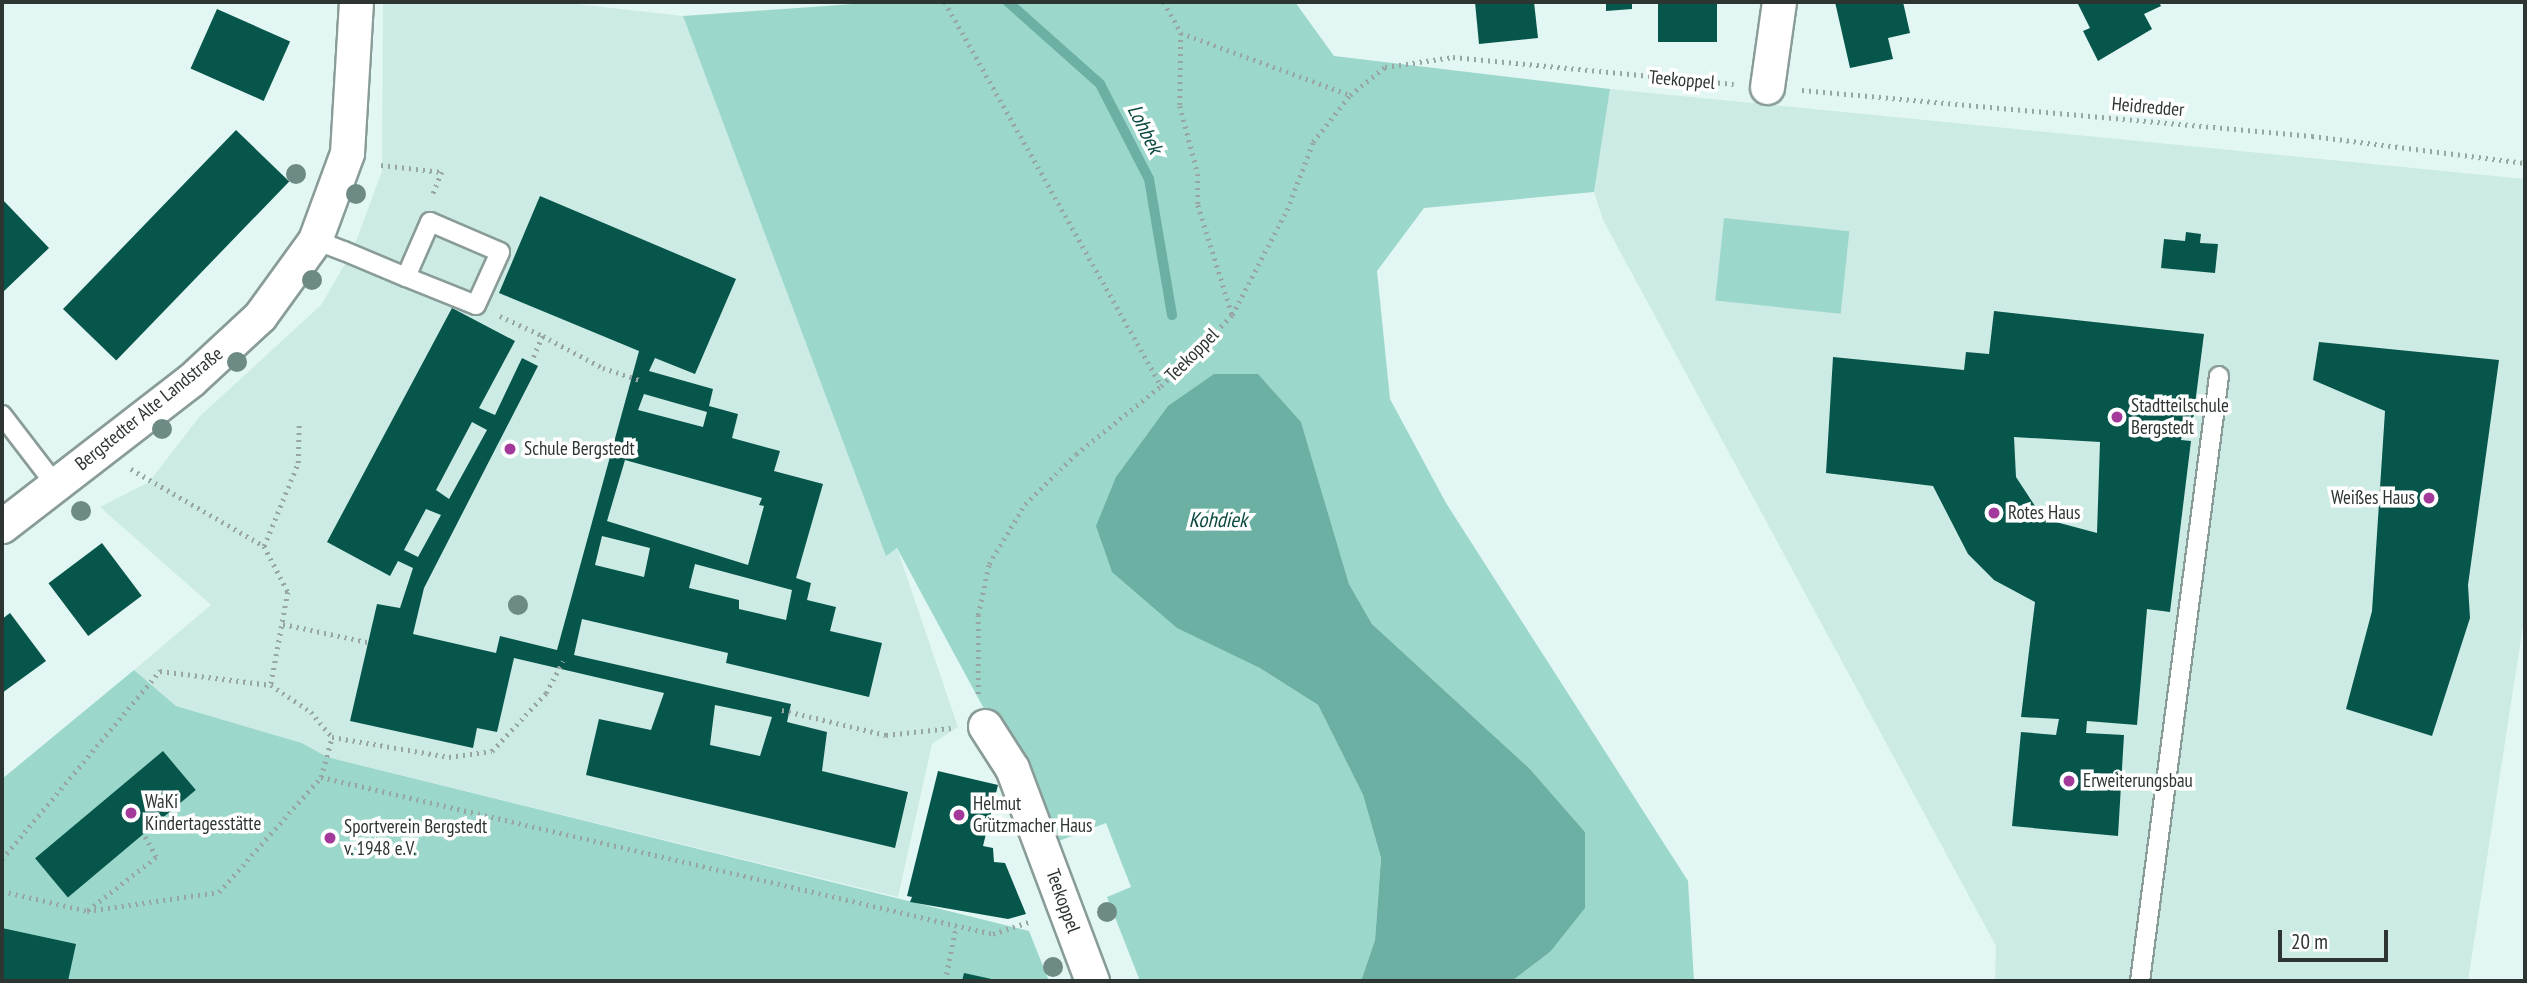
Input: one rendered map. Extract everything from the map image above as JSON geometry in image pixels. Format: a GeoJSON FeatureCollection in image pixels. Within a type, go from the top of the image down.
{"type":"FeatureCollection","features":[{"type":"Feature","properties":{"kind":"street","name":"Bergstedter Alte Landstraße"},"geometry":{"type":"LineString","coordinates":[[2,526],[191,380],[250,325],[315,240],[347,153],[356,2]]}},
{"type":"Feature","properties":{"kind":"street"},"geometry":{"type":"LineString","coordinates":[[1767,87],[1779,2]]}},
{"type":"Feature","properties":{"kind":"street","name":"Teekoppel"},"geometry":{"type":"LineString","coordinates":[[985,726],[1012,768],[1092,981]]}},
{"type":"Feature","properties":{"kind":"lane"},"geometry":{"type":"LineString","coordinates":[[315,240],[406,277],[476,305],[500,252],[430,222],[406,277]]}},
{"type":"Feature","properties":{"kind":"lane"},"geometry":{"type":"LineString","coordinates":[[2140,981],[2219,376]]}},
{"type":"Feature","properties":{"kind":"lane"},"geometry":{"type":"LineString","coordinates":[[2,415],[55,484]]}},
{"type":"Feature","properties":{"kind":"path"},"geometry":{"type":"LineString","coordinates":[[944,2],[1161,386]]}},
{"type":"Feature","properties":{"kind":"path"},"geometry":{"type":"LineString","coordinates":[[1164,2],[1181,33],[1180,106],[1198,174],[1198,205],[1232,315]]}},
{"type":"Feature","properties":{"kind":"path"},"geometry":{"type":"LineString","coordinates":[[1181,33],[1350,95]]}},
{"type":"Feature","properties":{"kind":"path","name":"Teekoppel"},"geometry":{"type":"LineString","coordinates":[[985,726],[978,705],[975,654],[989,564],[1025,504],[1076,454],[1161,386],[1232,315],[1287,210],[1313,142],[1350,95],[1385,67],[1453,57],[1767,87]]}},
{"type":"Feature","properties":{"kind":"path","name":"Heidredder"},"geometry":{"type":"LineString","coordinates":[[1767,87],[2298,135],[2525,163]]}},
{"type":"Feature","properties":{"kind":"path"},"geometry":{"type":"LineString","coordinates":[[371,164],[442,172],[429,203],[430,222]]}},
{"type":"Feature","properties":{"kind":"path"},"geometry":{"type":"LineString","coordinates":[[476,305],[603,368],[639,380]]}},
{"type":"Feature","properties":{"kind":"path"},"geometry":{"type":"LineString","coordinates":[[532,361],[543,336]]}},
{"type":"Feature","properties":{"kind":"path"},"geometry":{"type":"LineString","coordinates":[[264,546],[298,463],[299,422]]}},
{"type":"Feature","properties":{"kind":"path"},"geometry":{"type":"LineString","coordinates":[[149,482],[264,546],[288,592],[271,685]]}},
{"type":"Feature","properties":{"kind":"path"},"geometry":{"type":"LineString","coordinates":[[283,624],[368,642]]}},
{"type":"Feature","properties":{"kind":"path"},"geometry":{"type":"LineString","coordinates":[[2,859],[160,671],[271,685],[311,712],[332,737],[449,757],[492,751],[546,693],[564,661]]}},
{"type":"Feature","properties":{"kind":"path"},"geometry":{"type":"LineString","coordinates":[[782,710],[886,735],[985,726]]}},
{"type":"Feature","properties":{"kind":"path"},"geometry":{"type":"LineString","coordinates":[[2,891],[87,911],[219,892],[321,777],[332,737]]}},
{"type":"Feature","properties":{"kind":"path"},"geometry":{"type":"LineString","coordinates":[[321,777],[993,934],[1065,904]]}},
{"type":"Feature","properties":{"kind":"path"},"geometry":{"type":"LineString","coordinates":[[87,911],[156,857],[144,835]]}},
{"type":"Feature","properties":{"kind":"path"},"geometry":{"type":"LineString","coordinates":[[945,981],[956,926]]}},
{"type":"Feature","properties":{"kind":"shaded area","name":"Schule Bergstedt"},"geometry":{"type":"Polygon","coordinates":[[[383,2],[559,2],[683,16],[886,555],[897,548],[958,727],[932,744],[898,897],[327,757],[302,743],[176,706],[134,670],[211,605],[100,507],[149,482],[200,416],[321,305],[352,252],[382,171],[383,2]]]}},
{"type":"Feature","properties":{"kind":"shaded area"},"geometry":{"type":"Polygon","coordinates":[[[881,2],[1295,2],[1334,56],[1610,89],[1594,192],[1424,208],[1377,271],[1390,399],[1446,503],[1688,881],[1694,981],[1512,981],[1550,952],[1585,832],[1530,769],[1372,624],[1349,584],[1301,423],[1257,374],[1258,667],[1318,705],[1363,795],[1381,858],[1375,940],[1361,981],[1140,981],[1107,897],[1131,887],[1106,823],[1056,842],[897,548],[886,556],[683,16],[881,2]]]}},
{"type":"Feature","properties":{"kind":"shaded area","name":"Stadtteilschule Bergstedt"},"geometry":{"type":"Polygon","coordinates":[[[1610,89],[2525,179],[2525,613],[2468,981],[1995,981],[1996,946],[1603,220],[1594,192],[1610,89]]]}},
{"type":"Feature","properties":{"kind":"shaded area"},"geometry":{"type":"Polygon","coordinates":[[[1724,218],[1849,231],[1841,314],[1715,301],[1724,218]]]}},
{"type":"Feature","properties":{"kind":"shaded area","name":"Sportverein Bergstedt v. 1948 e.V."},"geometry":{"type":"Polygon","coordinates":[[[134,670],[176,706],[302,743],[327,757],[1029,931],[1049,981],[2,981],[2,779],[134,670]]]}},
{"type":"Feature","properties":{"kind":"water","name":"Kohdiek"},"geometry":{"type":"Polygon","coordinates":[[[1214,374],[1258,374],[1301,422],[1349,584],[1372,624],[1530,769],[1585,832],[1585,908],[1550,952],[1512,981],[1361,981],[1375,940],[1381,858],[1363,795],[1318,705],[1258,667],[1177,628],[1112,572],[1096,526],[1116,477],[1168,406],[1214,374]]]}},
{"type":"Feature","properties":{"kind":"building"},"geometry":{"type":"Polygon","coordinates":[[[1475,2],[1534,2],[1538,38],[1479,44],[1475,2]]]}},
{"type":"Feature","properties":{"kind":"building"},"geometry":{"type":"Polygon","coordinates":[[[1606,2],[1632,2],[1632,9],[1606,11],[1606,2]]]}},
{"type":"Feature","properties":{"kind":"building"},"geometry":{"type":"Polygon","coordinates":[[[1658,2],[1717,2],[1717,42],[1658,42],[1658,2]]]}},
{"type":"Feature","properties":{"kind":"building"},"geometry":{"type":"Polygon","coordinates":[[[1835,2],[1903,2],[1910,33],[1888,38],[1893,59],[1850,68],[1835,2]]]}},
{"type":"Feature","properties":{"kind":"building"},"geometry":{"type":"Polygon","coordinates":[[[2077,2],[2159,2],[2161,6],[2144,14],[2152,29],[2098,61],[2083,31],[2090,28],[2077,2]]]}},
{"type":"Feature","properties":{"kind":"building"},"geometry":{"type":"Polygon","coordinates":[[[217,9],[290,42],[264,101],[191,68],[217,9]]]}},
{"type":"Feature","properties":{"kind":"building"},"geometry":{"type":"Polygon","coordinates":[[[236,130],[289,181],[116,361],[63,309],[236,130]]]}},
{"type":"Feature","properties":{"kind":"building"},"geometry":{"type":"Polygon","coordinates":[[[540,196],[736,279],[695,374],[655,358],[649,371],[713,389],[709,406],[738,414],[732,438],[780,451],[774,471],[823,484],[796,578],[811,583],[807,600],[836,607],[830,631],[882,643],[869,697],[726,663],[728,653],[582,619],[574,655],[791,704],[787,722],[827,732],[822,771],[908,792],[895,848],[586,775],[599,719],[651,730],[664,693],[514,658],[497,732],[477,728],[473,748],[350,721],[377,604],[400,608],[413,568],[398,561],[390,576],[327,542],[452,308],[515,341],[479,408],[495,415],[522,358],[538,366],[424,588],[413,634],[496,653],[500,636],[557,650],[639,351],[499,293],[540,196]],[[644,394],[638,410],[703,427],[707,412],[644,394]],[[472,422],[436,490],[449,499],[487,430],[472,422]],[[625,460],[607,521],[748,565],[764,506],[759,505],[762,498],[625,460]],[[426,509],[404,550],[418,557],[441,515],[426,509]],[[602,536],[595,565],[644,577],[650,548],[602,536]],[[695,564],[689,588],[739,600],[739,609],[786,620],[792,590],[695,564]],[[715,705],[710,745],[760,756],[772,717],[715,705]]]}},
{"type":"Feature","properties":{"kind":"building"},"geometry":{"type":"Polygon","coordinates":[[[2,199],[49,248],[2,293],[2,199]]]}},
{"type":"Feature","properties":{"kind":"building"},"geometry":{"type":"Polygon","coordinates":[[[2186,232],[2201,234],[2200,243],[2218,244],[2215,273],[2161,268],[2164,239],[2185,241],[2186,232]]]}},
{"type":"Feature","properties":{"kind":"building","name":"Rotes Haus"},"geometry":{"type":"Polygon","coordinates":[[[1994,311],[2204,334],[2192,428],[2183,428],[2181,440],[2191,441],[2170,612],[2147,609],[2137,725],[2087,721],[2086,733],[2124,735],[2118,836],[2012,826],[2021,732],[2056,735],[2059,719],[2021,717],[2035,602],[1994,580],[1968,554],[1933,486],[1826,473],[1833,357],[1964,370],[1966,352],[1989,354],[1994,311]],[[2014,437],[2016,477],[2035,506],[2056,522],[2097,533],[2100,442],[2014,437]]]}},
{"type":"Feature","properties":{"kind":"building","name":"Weißes Haus"},"geometry":{"type":"Polygon","coordinates":[[[2319,342],[2499,360],[2468,585],[2470,618],[2432,736],[2346,709],[2372,611],[2385,411],[2313,380],[2319,342]]]}},
{"type":"Feature","properties":{"kind":"building"},"geometry":{"type":"Polygon","coordinates":[[[102,543],[142,596],[88,636],[48,583],[102,543]]]}},
{"type":"Feature","properties":{"kind":"building"},"geometry":{"type":"Polygon","coordinates":[[[10,613],[46,661],[2,693],[2,619],[10,613]]]}},
{"type":"Feature","properties":{"kind":"building","name":"WaKi Kindertagesstätte"},"geometry":{"type":"Polygon","coordinates":[[[163,751],[196,790],[68,897],[35,858],[163,751]]]}},
{"type":"Feature","properties":{"kind":"building","name":"Helmut Grützmacher Haus"},"geometry":{"type":"Polygon","coordinates":[[[938,771],[998,785],[983,846],[993,848],[994,862],[1005,863],[1026,914],[1008,919],[910,902],[912,897],[907,896],[938,771]]]}},
{"type":"Feature","properties":{"kind":"building"},"geometry":{"type":"Polygon","coordinates":[[[2,928],[76,944],[68,981],[2,981],[2,928]]]}},
{"type":"Feature","properties":{"kind":"building"},"geometry":{"type":"Polygon","coordinates":[[[964,973],[996,980],[996,981],[962,981],[964,973]]]}},
{"type":"Feature","properties":{"kind":"waterway","name":"Lohbek"},"geometry":{"type":"LineString","coordinates":[[1008,2],[1100,84],[1149,179],[1172,315]]}},
{"type":"Feature","properties":{"kind":"place","name":"Stadtteilschule Bergstedt"},"geometry":{"type":"Point","coordinates":[2117,417]}},
{"type":"Feature","properties":{"kind":"place","name":"Schule Bergstedt"},"geometry":{"type":"Point","coordinates":[510,449]}},
{"type":"Feature","properties":{"kind":"place","name":"Weißes Haus"},"geometry":{"type":"Point","coordinates":[2429,498]}},
{"type":"Feature","properties":{"kind":"place","name":"Rotes Haus"},"geometry":{"type":"Point","coordinates":[1994,513]}},
{"type":"Feature","properties":{"kind":"place","name":"Erweiterungsbau"},"geometry":{"type":"Point","coordinates":[2069,781]}},
{"type":"Feature","properties":{"kind":"place","name":"WaKi Kindertagesstätte"},"geometry":{"type":"Point","coordinates":[131,813]}},
{"type":"Feature","properties":{"kind":"place","name":"Helmut Grützmacher Haus"},"geometry":{"type":"Point","coordinates":[959,815]}},
{"type":"Feature","properties":{"kind":"place","name":"Sportverein Bergstedt v. 1948 e.V."},"geometry":{"type":"Point","coordinates":[330,838]}}]}
